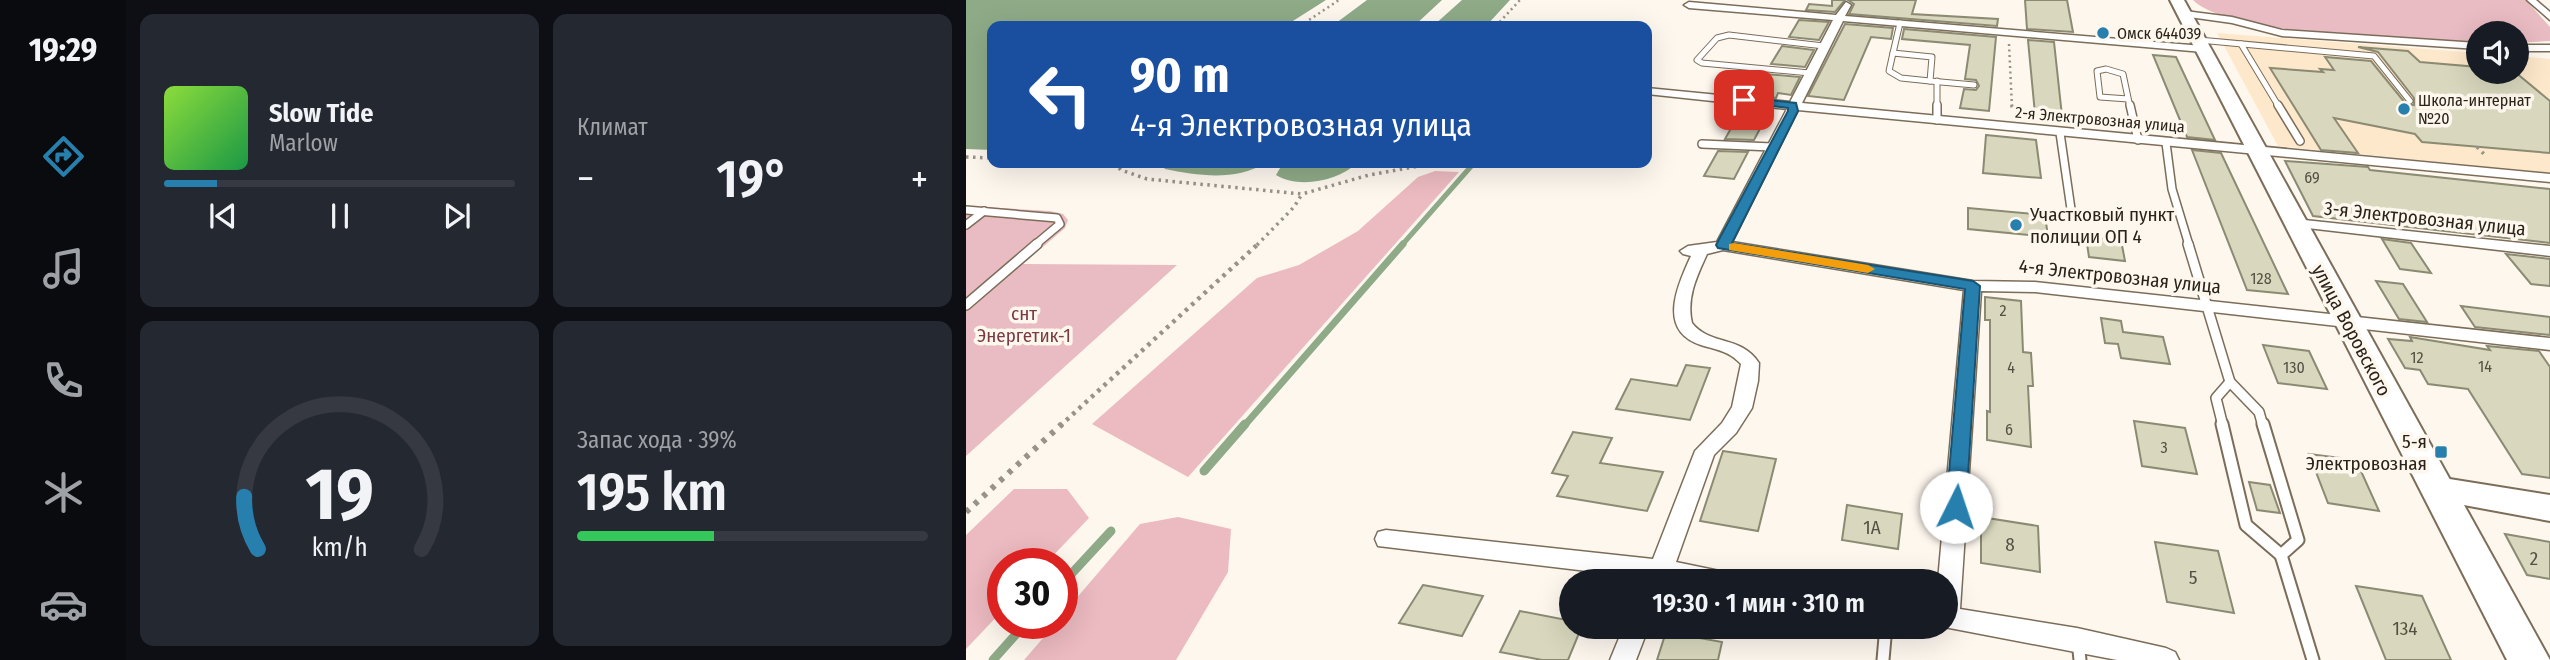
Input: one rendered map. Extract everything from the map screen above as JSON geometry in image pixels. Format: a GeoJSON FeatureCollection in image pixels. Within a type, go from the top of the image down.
{"type":"FeatureCollection","features":[{"type":"Feature","properties":{"kind":"main road","name":"улица Воровского"},"geometry":{"type":"LineString","coordinates":[[2180,5],[2529,660]]}},
{"type":"Feature","properties":{"kind":"street"},"geometry":{"type":"LineString","coordinates":[[2531,0],[2550,17]]}},
{"type":"Feature","properties":{"kind":"street"},"geometry":{"type":"LineString","coordinates":[[1689,5],[2009,33],[2201,44]]}},
{"type":"Feature","properties":{"kind":"street"},"geometry":{"type":"LineString","coordinates":[[1723,245],[1846,5]]}},
{"type":"Feature","properties":{"kind":"street"},"geometry":{"type":"LineString","coordinates":[[2180,5],[2282,33],[2466,45]]}},
{"type":"Feature","properties":{"kind":"street"},"geometry":{"type":"LineString","coordinates":[[2529,48],[2550,48]]}},
{"type":"Feature","properties":{"kind":"street","name":"2-я Электровозная улица"},"geometry":{"type":"LineString","coordinates":[[1652,91],[2060,133],[2550,178]]}},
{"type":"Feature","properties":{"kind":"street","name":"3-я Электровозная улица"},"geometry":{"type":"LineString","coordinates":[[2295,223],[2550,251]]}},
{"type":"Feature","properties":{"kind":"street","name":"4-я Электровозная улица"},"geometry":{"type":"LineString","coordinates":[[1662,569],[1705,452],[1729,428],[1742,408],[1749,381],[1750,363],[1738,348],[1701,339],[1685,328],[1680,315],[1695,251],[1723,245],[1973,286],[2035,287],[2550,344]]}},
{"type":"Feature","properties":{"kind":"street"},"geometry":{"type":"LineString","coordinates":[[1951,569],[1973,286]]}},
{"type":"Feature","properties":{"kind":"street"},"geometry":{"type":"LineString","coordinates":[[2437,489],[2550,508]]}},
{"type":"Feature","properties":{"kind":"street"},"geometry":{"type":"LineString","coordinates":[[1385,539],[1607,569]]}},
{"type":"Feature","properties":{"kind":"street"},"geometry":{"type":"LineString","coordinates":[[1958,621],[2079,650],[2166,660]]}},
{"type":"Feature","properties":{"kind":"street"},"geometry":{"type":"LineString","coordinates":[[1623,660],[1632,639]]}},
{"type":"Feature","properties":{"kind":"lane"},"geometry":{"type":"LineString","coordinates":[[1900,23],[1889,71],[1893,76],[1974,85]]}},
{"type":"Feature","properties":{"kind":"lane"},"geometry":{"type":"LineString","coordinates":[[1810,73],[1702,63],[1697,60],[1717,38],[1729,35],[1824,46]]}},
{"type":"Feature","properties":{"kind":"lane"},"geometry":{"type":"LineString","coordinates":[[2201,44],[2241,44],[2374,56],[2410,101]]}},
{"type":"Feature","properties":{"kind":"lane"},"geometry":{"type":"LineString","coordinates":[[2241,44],[2300,141]]}},
{"type":"Feature","properties":{"kind":"lane"},"geometry":{"type":"LineString","coordinates":[[1892,53],[1932,57],[1937,120]]}},
{"type":"Feature","properties":{"kind":"lane"},"geometry":{"type":"LineString","coordinates":[[2128,99],[2100,97],[2097,71],[2115,70],[2123,74],[2138,140]]}},
{"type":"Feature","properties":{"kind":"lane"},"geometry":{"type":"LineString","coordinates":[[2060,133],[2072,216]]}},
{"type":"Feature","properties":{"kind":"lane"},"geometry":{"type":"LineString","coordinates":[[2166,143],[2172,189],[2230,382],[2259,412],[2298,540],[2281,555]]}},
{"type":"Feature","properties":{"kind":"lane"},"geometry":{"type":"LineString","coordinates":[[1702,144],[1772,147]]}},
{"type":"Feature","properties":{"kind":"lane"},"geometry":{"type":"LineString","coordinates":[[966,210],[1046,215],[1057,218],[1060,224],[966,305]]}},
{"type":"Feature","properties":{"kind":"lane"},"geometry":{"type":"LineString","coordinates":[[966,225],[985,211]]}},
{"type":"Feature","properties":{"kind":"lane"},"geometry":{"type":"LineString","coordinates":[[2230,382],[2216,398],[2246,526],[2281,555],[2313,660]]}},
{"type":"Feature","properties":{"kind":"lane"},"geometry":{"type":"LineString","coordinates":[[1883,660],[1884,639]]}},
{"type":"Feature","properties":{"kind":"path"},"geometry":{"type":"LineString","coordinates":[[1308,21],[1339,0]]}},
{"type":"Feature","properties":{"kind":"path"},"geometry":{"type":"LineString","coordinates":[[1501,21],[1520,0]]}},
{"type":"Feature","properties":{"kind":"path"},"geometry":{"type":"LineString","coordinates":[[2009,33],[2013,128]]}},
{"type":"Feature","properties":{"kind":"path"},"geometry":{"type":"LineString","coordinates":[[966,157],[987,158]]}},
{"type":"Feature","properties":{"kind":"path"},"geometry":{"type":"LineString","coordinates":[[1119,168],[1147,178],[1220,188],[1303,194],[1369,174],[1406,168]]}},
{"type":"Feature","properties":{"kind":"path"},"geometry":{"type":"LineString","coordinates":[[966,512],[1250,252],[1303,194]]}},
{"type":"Feature","properties":{"kind":"shaded area"},"geometry":{"type":"Polygon","coordinates":[[[966,0],[1326,0],[1293,21],[987,21],[987,150],[966,149],[966,0]]]}},
{"type":"Feature","properties":{"kind":"shaded area"},"geometry":{"type":"Polygon","coordinates":[[[1367,0],[1442,0],[1419,21],[1339,21],[1367,0]]]}},
{"type":"Feature","properties":{"kind":"shaded area"},"geometry":{"type":"Polygon","coordinates":[[[1462,0],[1510,0],[1491,21],[1439,21],[1462,0]]]}},
{"type":"Feature","properties":{"kind":"shaded area","name":"Школа-интернат №20"},"geometry":{"type":"Polygon","coordinates":[[[2217,33],[2466,52],[2466,84],[2529,84],[2529,57],[2550,59],[2550,173],[2278,146],[2217,33]]]}},
{"type":"Feature","properties":{"kind":"shaded area"},"geometry":{"type":"Polygon","coordinates":[[[1256,168],[1229,175],[1191,174],[1165,169],[1256,168]]]}},
{"type":"Feature","properties":{"kind":"shaded area"},"geometry":{"type":"Polygon","coordinates":[[[1280,168],[1350,168],[1318,181],[1296,182],[1276,175],[1280,168]]]}},
{"type":"Feature","properties":{"kind":"shaded area"},"geometry":{"type":"Polygon","coordinates":[[[1435,171],[1459,172],[1188,477],[1092,424],[1257,278],[1299,265],[1358,231],[1418,177],[1435,171]]]}},
{"type":"Feature","properties":{"kind":"shaded area"},"geometry":{"type":"Polygon","coordinates":[[[1014,489],[1067,489],[1089,518],[1060,548],[987,548],[987,627],[966,649],[966,535],[1014,489]]]}},
{"type":"Feature","properties":{"kind":"shaded area"},"geometry":{"type":"Polygon","coordinates":[[[1178,517],[1231,529],[1228,572],[1176,660],[1024,660],[1042,639],[1078,639],[1078,596],[1140,524],[1178,517]]]}},
{"type":"Feature","properties":{"kind":"green space"},"geometry":{"type":"Polygon","coordinates":[[[2193,0],[2526,0],[2550,27],[2550,41],[2529,42],[2529,21],[2466,21],[2466,42],[2284,29],[2213,12],[2193,0]]]}},
{"type":"Feature","properties":{"kind":"green space","name":"снт Энергетик-1"},"geometry":{"type":"Polygon","coordinates":[[[966,206],[1063,214],[1068,220],[1065,228],[1023,264],[1177,265],[966,456],[966,206]]]}},
{"type":"Feature","properties":{"kind":"building"},"geometry":{"type":"Polygon","coordinates":[[[1832,0],[1845,0],[1835,12],[1806,10],[1809,4],[1832,6],[1832,0]]]}},
{"type":"Feature","properties":{"kind":"building"},"geometry":{"type":"Polygon","coordinates":[[[1848,0],[1916,0],[1912,14],[1998,19],[1997,26],[1849,14],[1854,4],[1848,0]]]}},
{"type":"Feature","properties":{"kind":"building"},"geometry":{"type":"Polygon","coordinates":[[[2025,0],[2067,0],[2073,32],[2027,29],[2025,0]]]}},
{"type":"Feature","properties":{"kind":"building"},"geometry":{"type":"Polygon","coordinates":[[[1799,20],[1829,22],[1819,40],[1789,37],[1799,20]]]}},
{"type":"Feature","properties":{"kind":"building"},"geometry":{"type":"Polygon","coordinates":[[[1845,24],[1893,28],[1891,39],[1871,37],[1844,100],[1808,96],[1845,24]]]}},
{"type":"Feature","properties":{"kind":"building"},"geometry":{"type":"Polygon","coordinates":[[[1904,29],[1996,37],[1989,111],[1960,108],[1964,89],[1976,90],[1979,86],[1976,80],[1965,79],[1970,45],[1902,39],[1904,29]]]}},
{"type":"Feature","properties":{"kind":"building"},"geometry":{"type":"Polygon","coordinates":[[[2028,40],[2054,42],[2062,116],[2035,114],[2028,40]]]}},
{"type":"Feature","properties":{"kind":"building"},"geometry":{"type":"Polygon","coordinates":[[[1782,46],[1814,50],[1805,67],[1771,64],[1782,46]]]}},
{"type":"Feature","properties":{"kind":"building"},"geometry":{"type":"Polygon","coordinates":[[[2358,47],[2408,51],[2420,62],[2466,66],[2466,84],[2529,84],[2550,101],[2550,153],[2422,142],[2415,134],[2334,118],[2358,153],[2321,150],[2270,68],[2323,72],[2320,69],[2334,70],[2325,57],[2371,61],[2406,104],[2414,105],[2414,98],[2378,52],[2358,47]]]}},
{"type":"Feature","properties":{"kind":"building"},"geometry":{"type":"Polygon","coordinates":[[[2153,55],[2176,57],[2215,140],[2187,137],[2153,55]]]}},
{"type":"Feature","properties":{"kind":"building"},"geometry":{"type":"Polygon","coordinates":[[[1765,74],[1800,77],[1791,95],[1778,93],[1776,98],[1749,95],[1757,81],[1760,82],[1765,74]]]}},
{"type":"Feature","properties":{"kind":"building"},"geometry":{"type":"Polygon","coordinates":[[[1743,107],[1770,110],[1754,140],[1725,139],[1743,107]]]}},
{"type":"Feature","properties":{"kind":"building"},"geometry":{"type":"Polygon","coordinates":[[[1986,135],[2036,140],[2041,178],[1983,173],[1986,135]]]}},
{"type":"Feature","properties":{"kind":"building"},"geometry":{"type":"Polygon","coordinates":[[[2192,150],[2221,153],[2288,294],[2247,290],[2192,150]]]}},
{"type":"Feature","properties":{"kind":"building"},"geometry":{"type":"Polygon","coordinates":[[[1718,151],[1748,152],[1734,179],[1704,176],[1718,151]]]}},
{"type":"Feature","properties":{"kind":"building"},"geometry":{"type":"Polygon","coordinates":[[[2285,161],[2368,167],[2370,170],[2550,189],[2550,243],[2313,216],[2285,161]]]}},
{"type":"Feature","properties":{"kind":"building"},"geometry":{"type":"Polygon","coordinates":[[[1968,208],[2045,215],[2048,237],[1968,229],[1968,208]]]}},
{"type":"Feature","properties":{"kind":"building"},"geometry":{"type":"Polygon","coordinates":[[[2086,237],[2121,240],[2125,261],[2089,257],[2086,237]]]}},
{"type":"Feature","properties":{"kind":"building"},"geometry":{"type":"Polygon","coordinates":[[[2382,239],[2411,243],[2431,273],[2400,269],[2382,239]]]}},
{"type":"Feature","properties":{"kind":"building"},"geometry":{"type":"Polygon","coordinates":[[[2506,254],[2550,259],[2550,286],[2531,284],[2506,254]]]}},
{"type":"Feature","properties":{"kind":"building"},"geometry":{"type":"Polygon","coordinates":[[[2376,281],[2403,284],[2427,322],[2399,319],[2376,281]]]}},
{"type":"Feature","properties":{"kind":"building"},"geometry":{"type":"Polygon","coordinates":[[[1985,297],[2021,301],[2023,352],[2031,353],[2033,386],[2028,386],[2031,447],[1987,440],[1987,411],[1990,412],[1990,320],[1985,320],[1985,297]]]}},
{"type":"Feature","properties":{"kind":"building"},"geometry":{"type":"Polygon","coordinates":[[[2461,306],[2550,317],[2550,335],[2475,327],[2461,306]]]}},
{"type":"Feature","properties":{"kind":"building"},"geometry":{"type":"Polygon","coordinates":[[[2101,318],[2121,321],[2123,332],[2163,337],[2170,364],[2121,358],[2118,344],[2105,343],[2101,318]]]}},
{"type":"Feature","properties":{"kind":"building"},"geometry":{"type":"Polygon","coordinates":[[[2410,337],[2490,350],[2487,346],[2539,351],[2550,367],[2550,478],[2522,474],[2468,389],[2428,384],[2420,370],[2405,368],[2388,339],[2412,341],[2410,337]]]}},
{"type":"Feature","properties":{"kind":"building"},"geometry":{"type":"Polygon","coordinates":[[[2263,345],[2309,351],[2327,389],[2278,383],[2263,345]]]}},
{"type":"Feature","properties":{"kind":"building"},"geometry":{"type":"Polygon","coordinates":[[[1686,365],[1710,368],[1690,420],[1616,409],[1631,379],[1677,386],[1686,365]]]}},
{"type":"Feature","properties":{"kind":"building"},"geometry":{"type":"Polygon","coordinates":[[[2134,421],[2185,428],[2197,474],[2142,466],[2134,421]]]}},
{"type":"Feature","properties":{"kind":"building"},"geometry":{"type":"Polygon","coordinates":[[[1573,432],[1612,438],[1600,463],[1663,472],[1647,511],[1557,496],[1568,476],[1552,473],[1573,432]]]}},
{"type":"Feature","properties":{"kind":"building"},"geometry":{"type":"Polygon","coordinates":[[[1723,451],[1776,459],[1758,531],[1700,521],[1723,451]]]}},
{"type":"Feature","properties":{"kind":"building"},"geometry":{"type":"Polygon","coordinates":[[[2309,454],[2356,460],[2379,511],[2328,503],[2309,454]]]}},
{"type":"Feature","properties":{"kind":"building"},"geometry":{"type":"Polygon","coordinates":[[[2249,482],[2270,485],[2280,513],[2257,510],[2249,482]]]}},
{"type":"Feature","properties":{"kind":"building"},"geometry":{"type":"Polygon","coordinates":[[[1847,505],[1902,514],[1898,549],[1842,540],[1847,505]]]}},
{"type":"Feature","properties":{"kind":"building"},"geometry":{"type":"Polygon","coordinates":[[[1981,517],[2038,526],[2040,572],[1981,563],[1981,517]]]}},
{"type":"Feature","properties":{"kind":"building"},"geometry":{"type":"Polygon","coordinates":[[[2505,534],[2550,542],[2550,579],[2527,575],[2505,534]]]}},
{"type":"Feature","properties":{"kind":"building"},"geometry":{"type":"Polygon","coordinates":[[[2155,542],[2218,551],[2234,613],[2167,602],[2155,542]]]}},
{"type":"Feature","properties":{"kind":"building"},"geometry":{"type":"Polygon","coordinates":[[[1423,585],[1483,596],[1462,636],[1399,623],[1423,585]]]}},
{"type":"Feature","properties":{"kind":"building"},"geometry":{"type":"Polygon","coordinates":[[[2356,586],[2422,596],[2451,660],[2386,660],[2356,586]]]}},
{"type":"Feature","properties":{"kind":"building"},"geometry":{"type":"Polygon","coordinates":[[[1520,611],[1559,618],[1559,639],[1577,639],[1568,660],[1542,660],[1500,652],[1520,611]]]}},
{"type":"Feature","properties":{"kind":"building"},"geometry":{"type":"Polygon","coordinates":[[[1664,639],[1705,639],[1722,642],[1718,660],[1657,660],[1664,639]]]}},
{"type":"Feature","properties":{"kind":"waterway"},"geometry":{"type":"LineString","coordinates":[[1402,245],[1470,168]]}},
{"type":"Feature","properties":{"kind":"waterway"},"geometry":{"type":"LineString","coordinates":[[1244,426],[1403,244]]}},
{"type":"Feature","properties":{"kind":"waterway"},"geometry":{"type":"LineString","coordinates":[[1204,471],[1245,424]]}},
{"type":"Feature","properties":{"kind":"waterway"},"geometry":{"type":"LineString","coordinates":[[1078,567],[1111,531]]}},
{"type":"Feature","properties":{"kind":"waterway"},"geometry":{"type":"LineString","coordinates":[[993,660],[1012,639]]}},
{"type":"Feature","properties":{"kind":"slow traffic"},"geometry":{"type":"LineString","coordinates":[[1734,247],[1868,269]]}},
{"type":"Feature","properties":{"kind":"place","name":"Омск 644039"},"geometry":{"type":"Point","coordinates":[2103,33]}},
{"type":"Feature","properties":{"kind":"place","name":"Школа-интернат №20"},"geometry":{"type":"Point","coordinates":[2404,109]}},
{"type":"Feature","properties":{"kind":"place","name":"Участковый пункт полиции ОП 4"},"geometry":{"type":"Point","coordinates":[2016,225]}},
{"type":"Feature","properties":{"kind":"place","name":"5-я Электровозная"},"geometry":{"type":"Point","coordinates":[2441,452]}},
{"type":"Feature","properties":{"kind":"route"},"geometry":{"type":"LineString","coordinates":[[1744,100],[1793,105],[1793,111],[1723,245],[1973,286],[1956,507]]}}]}
